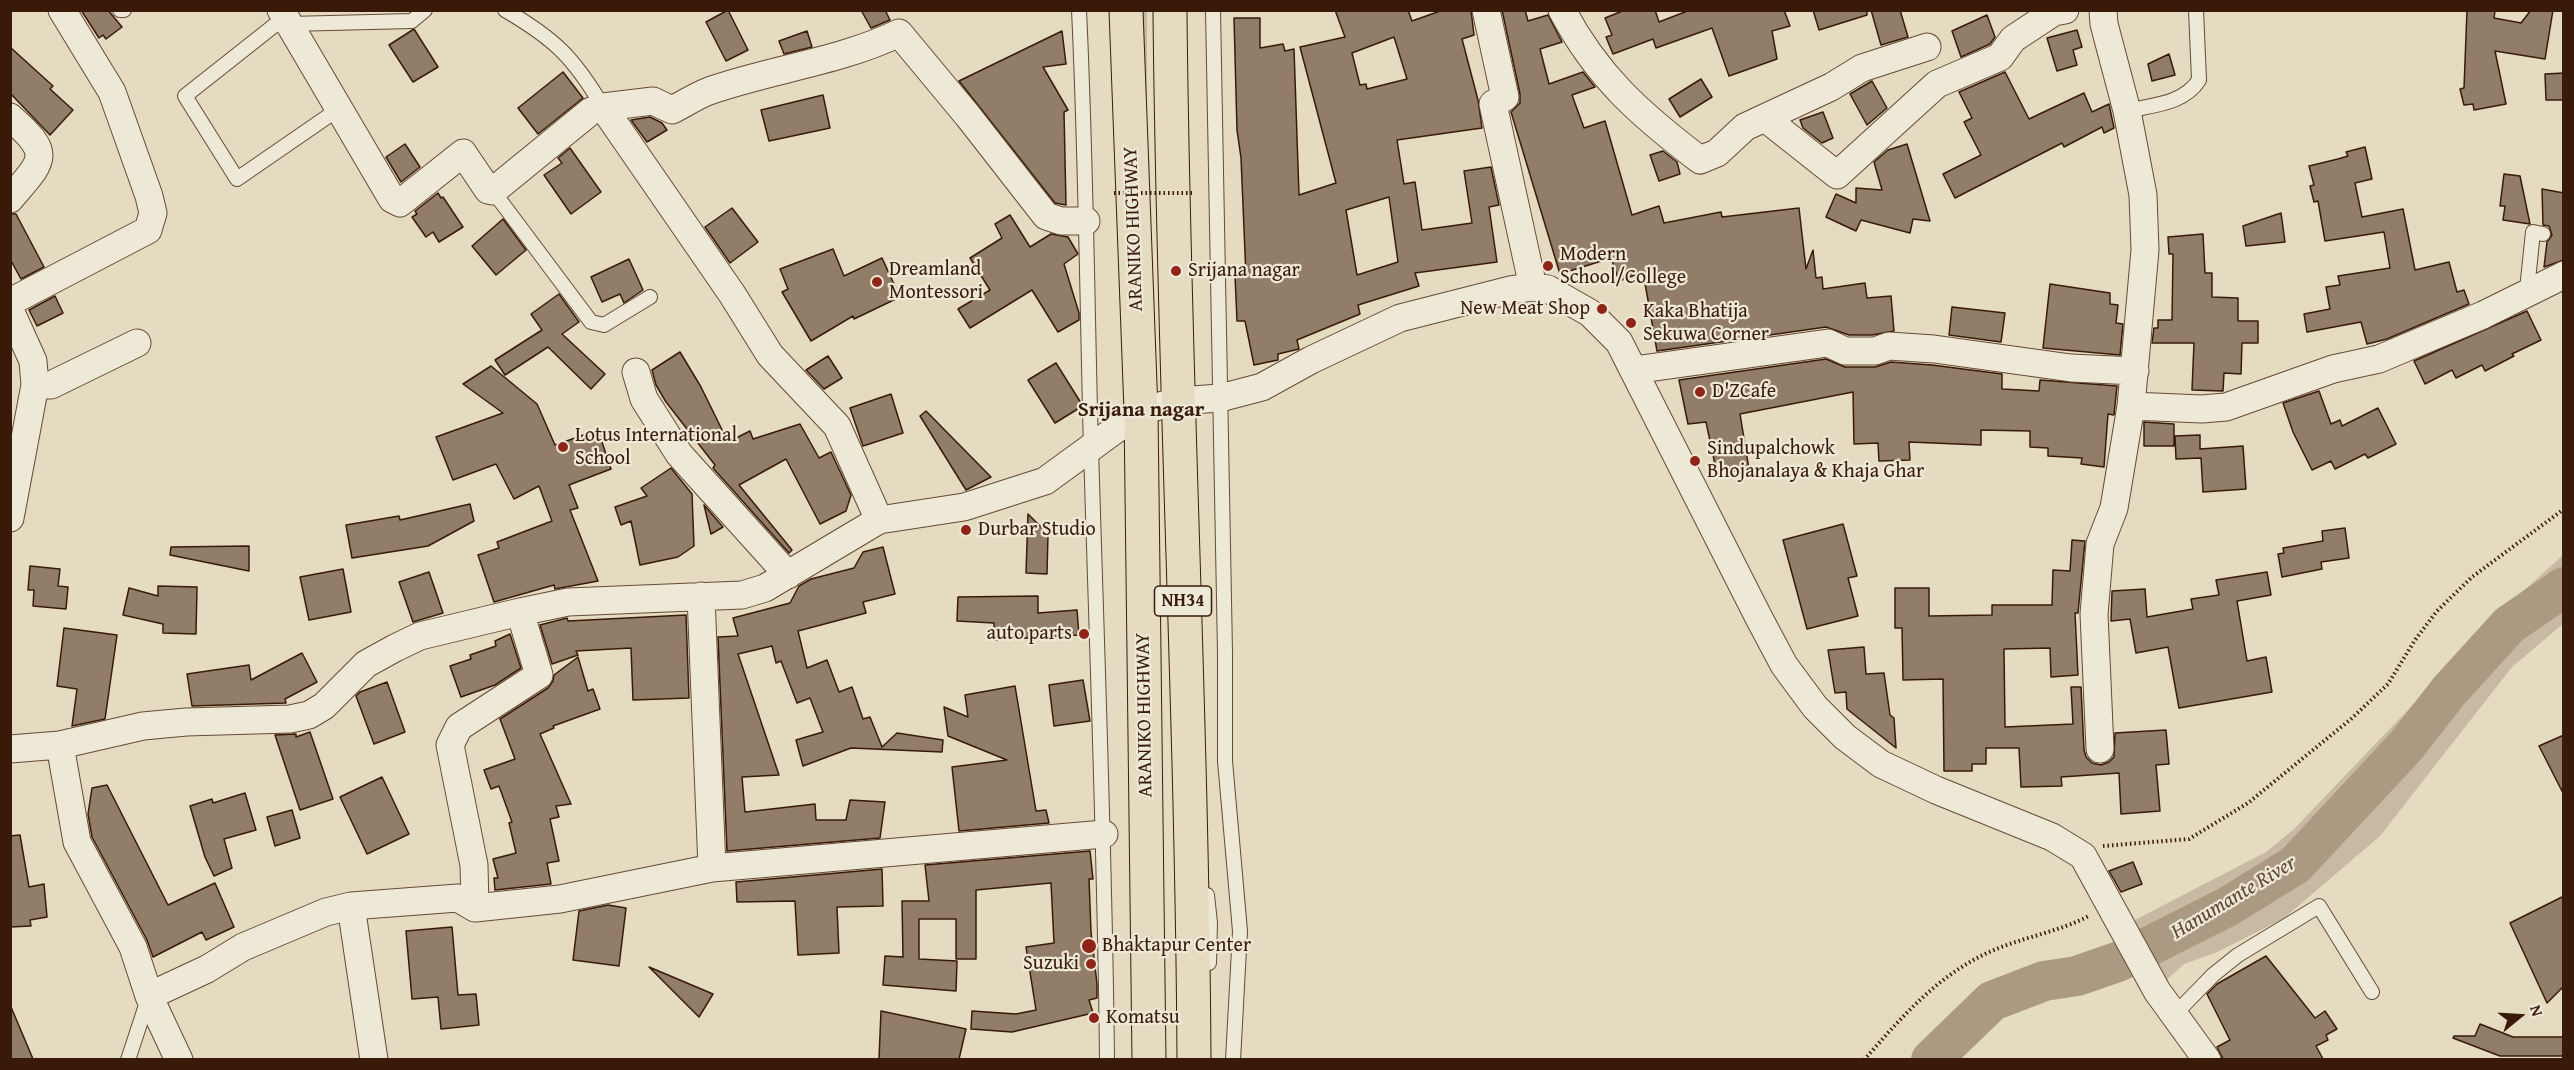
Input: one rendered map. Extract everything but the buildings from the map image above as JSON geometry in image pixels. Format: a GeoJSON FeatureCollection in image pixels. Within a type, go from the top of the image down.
{"type":"FeatureCollection","features":[{"type":"Feature","properties":{"kind":"highway","name":"ARANIKO HIGHWAY"},"geometry":{"type":"LineString","coordinates":[[1172,10],[1170,49],[1193,930],[1194,1059]]}},
{"type":"Feature","properties":{"kind":"highway","name":"ARANIKO HIGHWAY"},"geometry":{"type":"LineString","coordinates":[[1120,17],[1130,139],[1141,411],[1149,1059]]}},
{"type":"Feature","properties":{"kind":"street"},"geometry":{"type":"LineString","coordinates":[[10,302],[148,230],[153,213],[112,92],[62,10]]}},
{"type":"Feature","properties":{"kind":"street"},"geometry":{"type":"LineString","coordinates":[[1486,10],[1505,97],[1493,104],[1533,287]]}},
{"type":"Feature","properties":{"kind":"street"},"geometry":{"type":"LineString","coordinates":[[1562,10],[1590,58],[1619,91],[1658,127],[1700,160],[1717,153],[1745,127],[1831,87],[1862,68],[1927,47]]}},
{"type":"Feature","properties":{"kind":"street"},"geometry":{"type":"LineString","coordinates":[[1765,118],[1837,174],[1937,84],[2000,57],[2013,39],[2054,12],[2065,10]]}},
{"type":"Feature","properties":{"kind":"street"},"geometry":{"type":"LineString","coordinates":[[2100,749],[2094,614],[2100,544],[2114,508],[2131,406],[2145,250],[2143,195],[2127,111],[2104,24],[2103,10]]}},
{"type":"Feature","properties":{"kind":"street"},"geometry":{"type":"LineString","coordinates":[[285,17],[392,199],[400,202],[463,153],[488,190],[493,191],[591,111],[603,107],[653,101],[672,110],[708,92],[880,42],[899,33],[968,116],[1046,216],[1061,221],[1086,221]]}},
{"type":"Feature","properties":{"kind":"street"},"geometry":{"type":"LineString","coordinates":[[603,107],[732,294],[770,355],[837,426],[879,520]]}},
{"type":"Feature","properties":{"kind":"street"},"geometry":{"type":"LineString","coordinates":[[10,117],[31,135],[38,146],[40,156],[38,167],[10,199]]}},
{"type":"Feature","properties":{"kind":"street"},"geometry":{"type":"LineString","coordinates":[[2131,406],[2202,409],[2226,406],[2333,369],[2379,359],[2483,315],[2564,275]]}},
{"type":"Feature","properties":{"kind":"street"},"geometry":{"type":"LineString","coordinates":[[10,750],[60,746],[143,726],[186,722],[290,719],[309,715],[324,706],[366,664],[395,648],[420,636],[520,612],[568,602],[742,595],[765,588],[879,520],[964,507],[1045,481],[1141,411],[1178,401],[1220,398],[1262,387],[1311,360],[1400,318],[1510,290],[1533,287],[1548,289],[1590,313],[1604,324],[1619,342],[1758,618],[1784,665],[1815,708],[1845,737],[1881,764],[1936,790],[2069,846],[2083,856],[2157,991],[2207,1059]]}},
{"type":"Feature","properties":{"kind":"street"},"geometry":{"type":"LineString","coordinates":[[10,310],[33,361],[35,385],[10,518]]}},
{"type":"Feature","properties":{"kind":"street"},"geometry":{"type":"LineString","coordinates":[[35,385],[51,385],[137,343]]}},
{"type":"Feature","properties":{"kind":"street"},"geometry":{"type":"LineString","coordinates":[[1634,370],[1828,343],[1845,351],[1875,351],[1889,346],[1934,349],[2072,368],[2135,372]]}},
{"type":"Feature","properties":{"kind":"street"},"geometry":{"type":"LineString","coordinates":[[636,372],[644,399],[679,454],[788,575]]}},
{"type":"Feature","properties":{"kind":"street"},"geometry":{"type":"LineString","coordinates":[[701,596],[712,868]]}},
{"type":"Feature","properties":{"kind":"street"},"geometry":{"type":"LineString","coordinates":[[475,908],[474,865],[450,745],[459,727],[539,675],[520,612]]}},
{"type":"Feature","properties":{"kind":"street"},"geometry":{"type":"LineString","coordinates":[[60,746],[77,842],[133,947],[149,996],[179,1059]]}},
{"type":"Feature","properties":{"kind":"street"},"geometry":{"type":"LineString","coordinates":[[149,996],[207,969],[243,947],[326,912],[351,906],[420,899],[458,898],[475,908],[560,898],[712,868],[1104,834]]}},
{"type":"Feature","properties":{"kind":"street"},"geometry":{"type":"LineString","coordinates":[[351,906],[374,1059]]}},
{"type":"Feature","properties":{"kind":"lane"},"geometry":{"type":"LineString","coordinates":[[340,108],[237,179],[185,96],[285,17],[412,21],[424,10]]}},
{"type":"Feature","properties":{"kind":"lane"},"geometry":{"type":"LineString","coordinates":[[505,10],[534,26],[559,47],[584,74],[603,107]]}},
{"type":"Feature","properties":{"kind":"lane"},"geometry":{"type":"LineString","coordinates":[[1079,10],[1086,148],[1091,446],[1104,834],[1107,1059]]}},
{"type":"Feature","properties":{"kind":"lane"},"geometry":{"type":"LineString","coordinates":[[1213,10],[1225,761],[1240,931],[1233,1059]]}},
{"type":"Feature","properties":{"kind":"lane"},"geometry":{"type":"LineString","coordinates":[[2127,111],[2184,97],[2199,80],[2196,10]]}},
{"type":"Feature","properties":{"kind":"lane"},"geometry":{"type":"LineString","coordinates":[[493,191],[591,322],[604,325],[650,297]]}},
{"type":"Feature","properties":{"kind":"lane"},"geometry":{"type":"LineString","coordinates":[[2532,291],[2528,280],[2533,232],[2543,234]]}},
{"type":"Feature","properties":{"kind":"lane"},"geometry":{"type":"LineString","coordinates":[[1187,768],[1204,869],[1210,923],[1208,983],[1200,1059]]}},
{"type":"Feature","properties":{"kind":"lane"},"geometry":{"type":"LineString","coordinates":[[2175,1014],[2213,975],[2238,955],[2319,906],[2372,992]]}},
{"type":"Feature","properties":{"kind":"lane"},"geometry":{"type":"LineString","coordinates":[[128,1059],[149,996]]}},
{"type":"Feature","properties":{"kind":"path"},"geometry":{"type":"LineString","coordinates":[[1114,193],[1193,193]]}},
{"type":"Feature","properties":{"kind":"path"},"geometry":{"type":"LineString","coordinates":[[2069,846],[2136,844],[2189,839],[2248,803],[2350,719],[2388,684],[2415,640],[2437,611],[2472,577],[2564,509]]}},
{"type":"Feature","properties":{"kind":"path"},"geometry":{"type":"LineString","coordinates":[[1864,1059],[1915,1002],[1963,965],[2016,942],[2114,911]]}},
{"type":"Feature","properties":{"kind":"shaded area"},"geometry":{"type":"Polygon","coordinates":[[[1135,11],[1147,11],[1147,196],[1135,11]]]}},
{"type":"Feature","properties":{"kind":"shaded area"},"geometry":{"type":"Polygon","coordinates":[[[2563,555],[2563,624],[2512,667],[2380,836],[2283,919],[2215,953],[2184,964],[2162,984],[2131,922],[2266,852],[2294,829],[2521,593],[2563,555]]]}},
{"type":"Feature","properties":{"kind":"waterway","name":"Hanumante River"},"geometry":{"type":"LineString","coordinates":[[1931,1060],[1992,1001],[2044,981],[2077,976],[2120,961],[2227,907],[2295,865],[2406,746],[2449,691],[2509,625],[2564,587]]}},
{"type":"Feature","properties":{"kind":"place","name":"Modern School/College"},"geometry":{"type":"Point","coordinates":[1548,266]}},
{"type":"Feature","properties":{"kind":"place","name":"Srijana nagar"},"geometry":{"type":"Point","coordinates":[1176,271]}},
{"type":"Feature","properties":{"kind":"place","name":"Dreamland Montessori"},"geometry":{"type":"Point","coordinates":[877,282]}},
{"type":"Feature","properties":{"kind":"place","name":"New Meat Shop"},"geometry":{"type":"Point","coordinates":[1602,309]}},
{"type":"Feature","properties":{"kind":"place","name":"Kaka Bhatija Sekuwa Corner"},"geometry":{"type":"Point","coordinates":[1631,323]}},
{"type":"Feature","properties":{"kind":"place","name":"D'ZCafe"},"geometry":{"type":"Point","coordinates":[1700,392]}},
{"type":"Feature","properties":{"kind":"place","name":"Lotus International School"},"geometry":{"type":"Point","coordinates":[563,447]}},
{"type":"Feature","properties":{"kind":"place","name":"Sindupalchowk Bhojanalaya & Khaja Ghar"},"geometry":{"type":"Point","coordinates":[1695,461]}},
{"type":"Feature","properties":{"kind":"place","name":"Durbar Studio"},"geometry":{"type":"Point","coordinates":[966,530]}},
{"type":"Feature","properties":{"kind":"place","name":"auto parts"},"geometry":{"type":"Point","coordinates":[1084,634]}},
{"type":"Feature","properties":{"kind":"place","name":"Bhaktapur Center"},"geometry":{"type":"Point","coordinates":[1089,946]}},
{"type":"Feature","properties":{"kind":"place","name":"Suzuki"},"geometry":{"type":"Point","coordinates":[1091,964]}},
{"type":"Feature","properties":{"kind":"place","name":"Komatsu"},"geometry":{"type":"Point","coordinates":[1094,1018]}},
{"type":"Feature","properties":{"kind":"district","name":"Srijana nagar"},"geometry":{"type":"Point","coordinates":[1141,411]}}]}
